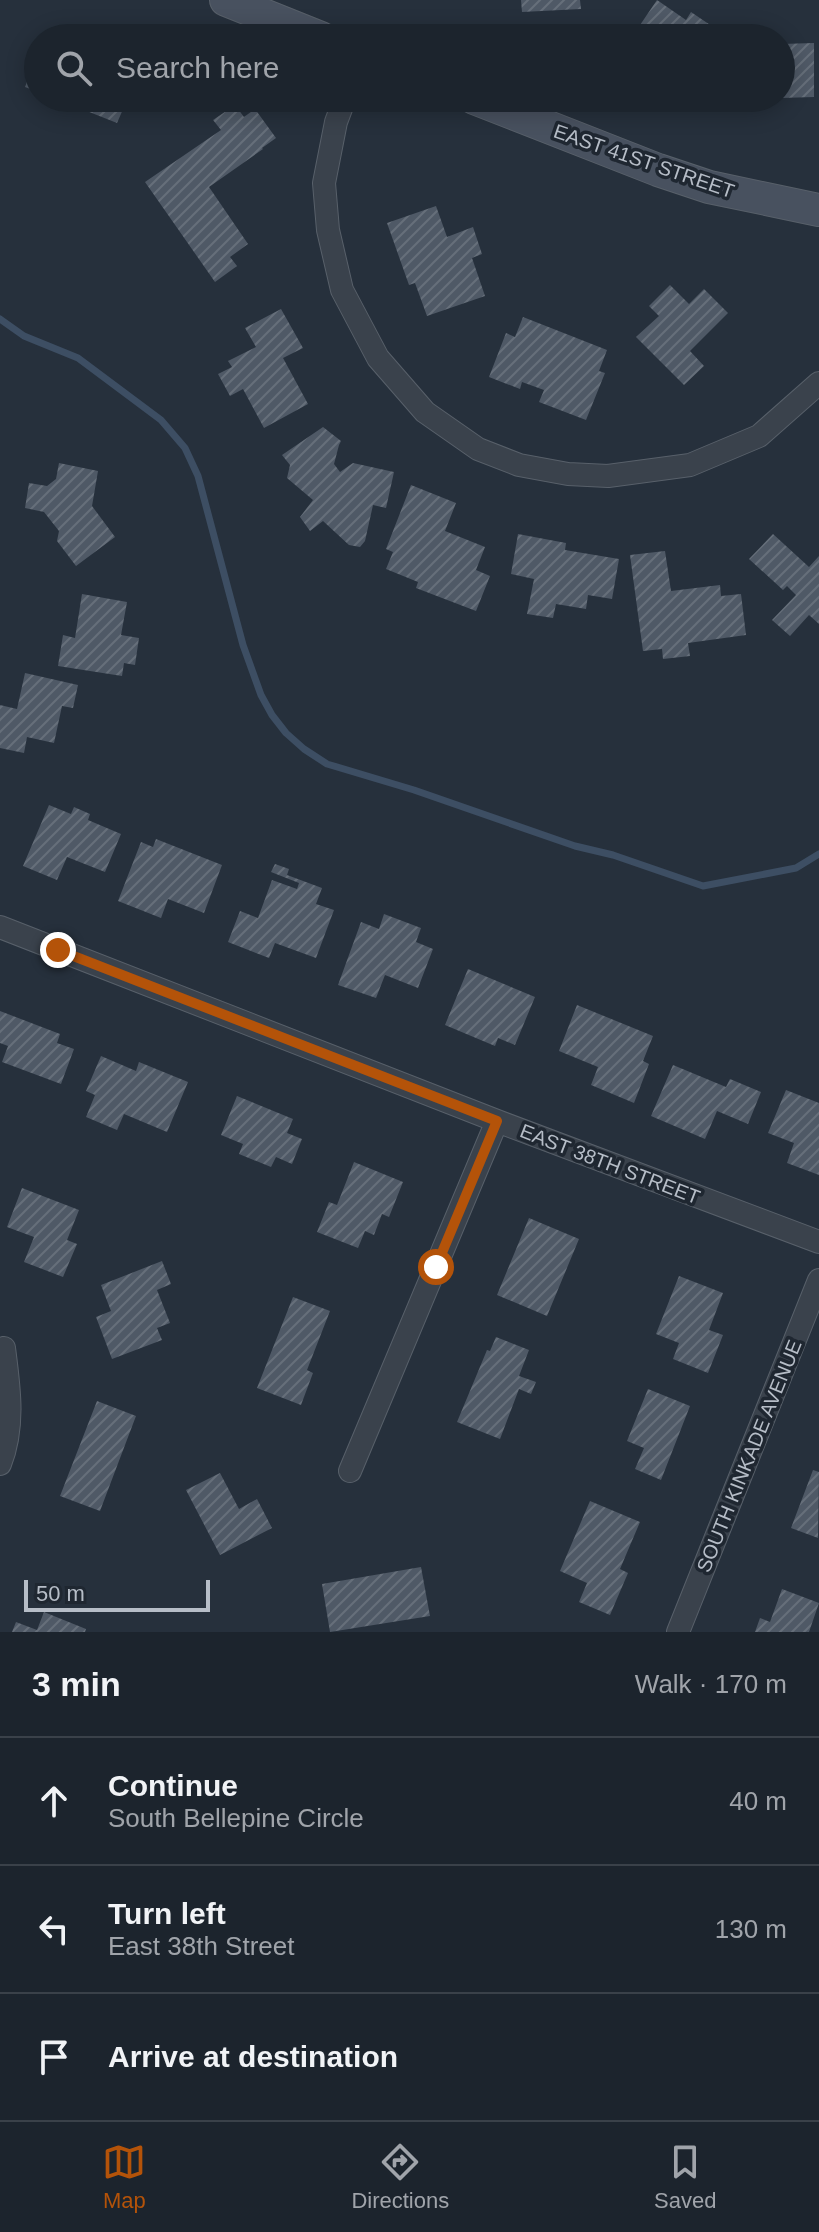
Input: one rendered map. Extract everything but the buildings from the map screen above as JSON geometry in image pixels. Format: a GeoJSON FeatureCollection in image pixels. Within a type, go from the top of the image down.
{"type":"FeatureCollection","features":[{"type":"Feature","properties":{"kind":"street"},"geometry":{"type":"LineString","coordinates":[[226,0],[286,24]]}},
{"type":"Feature","properties":{"kind":"street"},"geometry":{"type":"LineString","coordinates":[[340,112],[324,183],[328,230],[342,290],[378,358],[425,412],[478,449],[519,465],[568,474],[608,476],[690,465],[759,436],[819,383]]}},
{"type":"Feature","properties":{"kind":"street","name":"EAST 41ST STREET"},"geometry":{"type":"LineString","coordinates":[[510,112],[709,187],[819,210]]}},
{"type":"Feature","properties":{"kind":"street","name":"EAST 38TH STREET"},"geometry":{"type":"LineString","coordinates":[[0,927],[497,1121],[819,1242]]}},
{"type":"Feature","properties":{"kind":"street"},"geometry":{"type":"LineString","coordinates":[[350,1471],[497,1121]]}},
{"type":"Feature","properties":{"kind":"street","name":"SOUTH KINKADE AVENUE"},"geometry":{"type":"LineString","coordinates":[[678,1632],[819,1280]]}},
{"type":"Feature","properties":{"kind":"street"},"geometry":{"type":"LineString","coordinates":[[0,1464],[11,1406],[4,1348]]}},
{"type":"Feature","properties":{"kind":"waterway"},"geometry":{"type":"LineString","coordinates":[[0,319],[24,336],[78,358],[161,420],[185,448],[198,476],[243,645],[261,695],[286,733],[304,749],[327,764],[703,886],[796,868],[819,854]]}},
{"type":"Feature","properties":{"kind":"route"},"geometry":{"type":"LineString","coordinates":[[58,950],[497,1121],[436,1267]]}}]}
